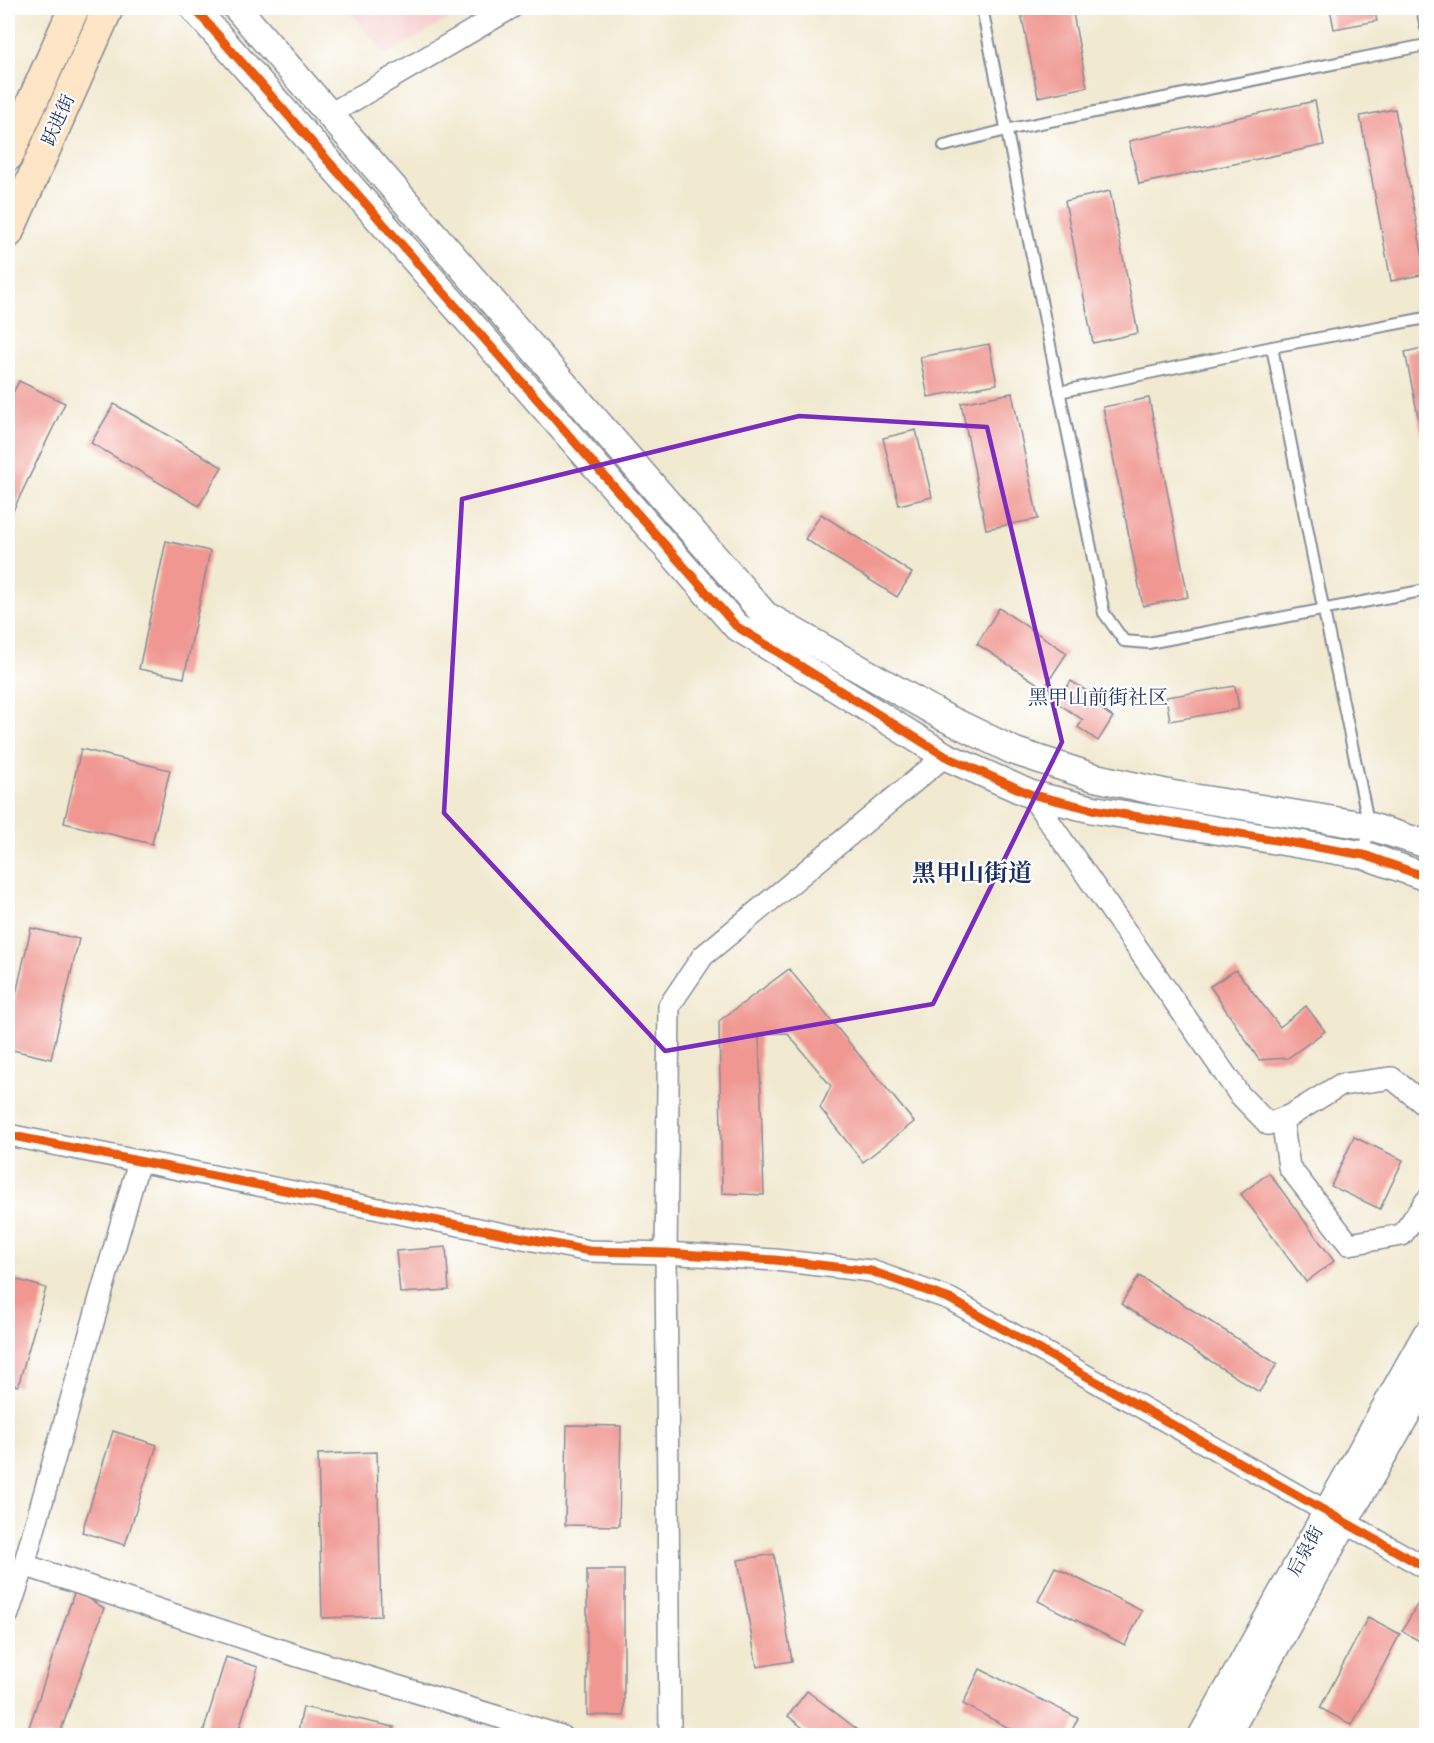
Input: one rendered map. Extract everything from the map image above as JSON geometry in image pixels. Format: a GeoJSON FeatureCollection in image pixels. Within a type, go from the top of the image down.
{"type":"FeatureCollection","features":[{"type":"Feature","properties":{"kind":"main road","name":"跃进街"},"geometry":{"type":"LineString","coordinates":[[8,156],[74,8]]}},
{"type":"Feature","properties":{"kind":"main road","name":"跃进街"},"geometry":{"type":"LineString","coordinates":[[8,233],[108,8]]}},
{"type":"Feature","properties":{"kind":"street"},"geometry":{"type":"LineString","coordinates":[[194,8],[736,626],[945,756],[1030,794],[1091,809],[1364,855],[1426,877]]}},
{"type":"Feature","properties":{"kind":"street"},"geometry":{"type":"LineString","coordinates":[[237,8],[765,615],[944,717],[1014,751],[1092,777],[1170,794],[1369,826],[1426,844]]}},
{"type":"Feature","properties":{"kind":"street"},"geometry":{"type":"LineString","coordinates":[[330,114],[511,8]]}},
{"type":"Feature","properties":{"kind":"street"},"geometry":{"type":"LineString","coordinates":[[669,1736],[666,1253],[669,1006],[703,956],[945,756]]}},
{"type":"Feature","properties":{"kind":"street"},"geometry":{"type":"LineString","coordinates":[[1030,794],[1239,1094],[1268,1124],[1291,1115],[1341,1085],[1392,1078],[1426,1106]]}},
{"type":"Feature","properties":{"kind":"street"},"geometry":{"type":"LineString","coordinates":[[1282,1119],[1288,1167],[1349,1244],[1402,1235],[1426,1201]]}},
{"type":"Feature","properties":{"kind":"street"},"geometry":{"type":"LineString","coordinates":[[8,1135],[589,1251],[775,1260],[871,1271],[950,1299],[1336,1515],[1426,1568]]}},
{"type":"Feature","properties":{"kind":"street"},"geometry":{"type":"LineString","coordinates":[[8,1614],[139,1161]]}},
{"type":"Feature","properties":{"kind":"street","name":"后泉街"},"geometry":{"type":"LineString","coordinates":[[1226,1736],[1426,1335]]}},
{"type":"Feature","properties":{"kind":"street","name":"后泉街"},"geometry":{"type":"LineString","coordinates":[[1202,1736],[1336,1515],[1426,1380]]}},
{"type":"Feature","properties":{"kind":"street"},"geometry":{"type":"LineString","coordinates":[[24,1565],[302,1657],[561,1736]]}},
{"type":"Feature","properties":{"kind":"lane"},"geometry":{"type":"LineString","coordinates":[[982,8],[1104,613],[1124,641],[1148,643],[1426,590]]}},
{"type":"Feature","properties":{"kind":"lane"},"geometry":{"type":"LineString","coordinates":[[1422,8],[1426,28]]}},
{"type":"Feature","properties":{"kind":"lane"},"geometry":{"type":"LineString","coordinates":[[944,146],[1006,130],[1426,45]]}},
{"type":"Feature","properties":{"kind":"lane"},"geometry":{"type":"LineString","coordinates":[[1059,392],[1272,347],[1426,318]]}},
{"type":"Feature","properties":{"kind":"lane"},"geometry":{"type":"LineString","coordinates":[[1272,347],[1323,609],[1369,826],[1364,855]]}},
{"type":"Feature","properties":{"kind":"highlighted area"},"geometry":{"type":"Polygon","coordinates":[[[799,416],[987,427],[1062,742],[933,1004],[665,1051],[444,813],[462,499],[799,416]]]}},
{"type":"Feature","properties":{"kind":"shaded area"},"geometry":{"type":"Polygon","coordinates":[[[347,8],[467,8],[386,55],[347,8]]]}},
{"type":"Feature","properties":{"kind":"building"},"geometry":{"type":"Polygon","coordinates":[[[1020,8],[1072,8],[1087,87],[1038,97],[1020,8]]]}},
{"type":"Feature","properties":{"kind":"building"},"geometry":{"type":"Polygon","coordinates":[[[1330,8],[1374,8],[1377,21],[1334,29],[1330,8]]]}},
{"type":"Feature","properties":{"kind":"building"},"geometry":{"type":"Polygon","coordinates":[[[1315,101],[1324,145],[1139,184],[1129,141],[1315,101]]]}},
{"type":"Feature","properties":{"kind":"building"},"geometry":{"type":"Polygon","coordinates":[[[1395,109],[1426,274],[1391,281],[1360,116],[1395,109]]]}},
{"type":"Feature","properties":{"kind":"building"},"geometry":{"type":"Polygon","coordinates":[[[1110,191],[1138,333],[1093,343],[1065,201],[1110,191]]]}},
{"type":"Feature","properties":{"kind":"building"},"geometry":{"type":"Polygon","coordinates":[[[989,344],[997,384],[928,397],[920,357],[989,344]]]}},
{"type":"Feature","properties":{"kind":"building"},"geometry":{"type":"Polygon","coordinates":[[[1426,347],[1426,451],[1425,451],[1405,352],[1426,347]]]}},
{"type":"Feature","properties":{"kind":"building"},"geometry":{"type":"Polygon","coordinates":[[[19,381],[65,403],[8,521],[8,403],[19,381]]]}},
{"type":"Feature","properties":{"kind":"building"},"geometry":{"type":"Polygon","coordinates":[[[1012,393],[1038,519],[986,529],[961,403],[1012,393]]]}},
{"type":"Feature","properties":{"kind":"building"},"geometry":{"type":"Polygon","coordinates":[[[1149,398],[1188,597],[1143,606],[1103,407],[1149,398]]]}},
{"type":"Feature","properties":{"kind":"building"},"geometry":{"type":"Polygon","coordinates":[[[114,404],[222,467],[199,506],[91,443],[114,404]]]}},
{"type":"Feature","properties":{"kind":"building"},"geometry":{"type":"Polygon","coordinates":[[[916,430],[932,497],[899,505],[883,438],[916,430]]]}},
{"type":"Feature","properties":{"kind":"building"},"geometry":{"type":"Polygon","coordinates":[[[821,514],[912,573],[897,597],[805,539],[821,514]]]}},
{"type":"Feature","properties":{"kind":"building"},"geometry":{"type":"Polygon","coordinates":[[[166,541],[210,551],[184,678],[139,669],[166,541]]]}},
{"type":"Feature","properties":{"kind":"building"},"geometry":{"type":"Polygon","coordinates":[[[999,608],[1067,653],[1044,688],[977,644],[999,608]]]}},
{"type":"Feature","properties":{"kind":"building"},"geometry":{"type":"Polygon","coordinates":[[[1071,681],[1097,698],[1093,704],[1113,717],[1098,741],[1078,727],[1083,720],[1056,702],[1071,681]]]}},
{"type":"Feature","properties":{"kind":"building"},"geometry":{"type":"Polygon","coordinates":[[[1235,686],[1239,709],[1170,721],[1166,697],[1235,686]]]}},
{"type":"Feature","properties":{"kind":"building"},"geometry":{"type":"Polygon","coordinates":[[[81,749],[170,770],[152,844],[64,823],[81,749]]]}},
{"type":"Feature","properties":{"kind":"building"},"geometry":{"type":"Polygon","coordinates":[[[31,928],[79,939],[51,1059],[8,1049],[8,1029],[31,928]]]}},
{"type":"Feature","properties":{"kind":"building"},"geometry":{"type":"Polygon","coordinates":[[[789,969],[914,1122],[863,1162],[820,1108],[831,1086],[787,1033],[759,1034],[764,1195],[722,1193],[719,1021],[789,969]]]}},
{"type":"Feature","properties":{"kind":"building"},"geometry":{"type":"Polygon","coordinates":[[[1236,970],[1280,1027],[1306,1006],[1325,1031],[1288,1058],[1259,1060],[1210,986],[1236,970]]]}},
{"type":"Feature","properties":{"kind":"building"},"geometry":{"type":"Polygon","coordinates":[[[1354,1137],[1403,1160],[1380,1209],[1331,1186],[1354,1137]]]}},
{"type":"Feature","properties":{"kind":"building"},"geometry":{"type":"Polygon","coordinates":[[[1269,1173],[1334,1261],[1306,1282],[1241,1194],[1269,1173]]]}},
{"type":"Feature","properties":{"kind":"building"},"geometry":{"type":"Polygon","coordinates":[[[446,1247],[449,1290],[400,1293],[396,1251],[446,1247]]]}},
{"type":"Feature","properties":{"kind":"building"},"geometry":{"type":"Polygon","coordinates":[[[1139,1276],[1277,1364],[1259,1392],[1121,1304],[1139,1276]]]}},
{"type":"Feature","properties":{"kind":"building"},"geometry":{"type":"Polygon","coordinates":[[[8,1277],[46,1288],[18,1386],[8,1383],[8,1277]]]}},
{"type":"Feature","properties":{"kind":"building"},"geometry":{"type":"Polygon","coordinates":[[[567,1425],[621,1426],[619,1526],[565,1525],[567,1425]]]}},
{"type":"Feature","properties":{"kind":"building"},"geometry":{"type":"Polygon","coordinates":[[[113,1431],[157,1445],[125,1545],[82,1532],[113,1431]]]}},
{"type":"Feature","properties":{"kind":"building"},"geometry":{"type":"Polygon","coordinates":[[[377,1452],[381,1616],[322,1618],[318,1454],[377,1452]]]}},
{"type":"Feature","properties":{"kind":"building"},"geometry":{"type":"Polygon","coordinates":[[[774,1554],[792,1661],[757,1667],[738,1560],[774,1554]]]}},
{"type":"Feature","properties":{"kind":"building"},"geometry":{"type":"Polygon","coordinates":[[[1055,1567],[1142,1611],[1125,1645],[1038,1601],[1055,1567]]]}},
{"type":"Feature","properties":{"kind":"building"},"geometry":{"type":"Polygon","coordinates":[[[587,1570],[624,1570],[624,1716],[587,1715],[587,1570]]]}},
{"type":"Feature","properties":{"kind":"building"},"geometry":{"type":"Polygon","coordinates":[[[75,1590],[104,1608],[59,1736],[26,1736],[75,1590]]]}},
{"type":"Feature","properties":{"kind":"building"},"geometry":{"type":"Polygon","coordinates":[[[1417,1605],[1426,1610],[1426,1645],[1402,1631],[1417,1605]]]}},
{"type":"Feature","properties":{"kind":"building"},"geometry":{"type":"Polygon","coordinates":[[[1368,1617],[1400,1634],[1352,1725],[1320,1708],[1368,1617]]]}},
{"type":"Feature","properties":{"kind":"building"},"geometry":{"type":"Polygon","coordinates":[[[226,1657],[258,1667],[237,1736],[202,1736],[226,1657]]]}},
{"type":"Feature","properties":{"kind":"building"},"geometry":{"type":"Polygon","coordinates":[[[980,1669],[1078,1718],[1069,1736],[1024,1736],[963,1704],[980,1669]]]}},
{"type":"Feature","properties":{"kind":"building"},"geometry":{"type":"Polygon","coordinates":[[[807,1691],[866,1736],[813,1736],[788,1716],[807,1691]]]}},
{"type":"Feature","properties":{"kind":"building"},"geometry":{"type":"Polygon","coordinates":[[[303,1707],[394,1727],[392,1736],[297,1736],[303,1707]]]}},
{"type":"Feature","properties":{"kind":"cycle path"},"geometry":{"type":"LineString","coordinates":[[194,8],[736,626],[945,756],[1030,794],[1091,809],[1364,855],[1426,877]]}},
{"type":"Feature","properties":{"kind":"cycle path"},"geometry":{"type":"LineString","coordinates":[[8,1135],[589,1251],[775,1260],[871,1271],[950,1299],[1426,1568]]}},
{"type":"Feature","properties":{"kind":"district","name":"黑甲山前街社区"},"geometry":{"type":"Point","coordinates":[1098,697]}},
{"type":"Feature","properties":{"kind":"district","name":"黑甲山街道"},"geometry":{"type":"Point","coordinates":[972,873]}}]}
